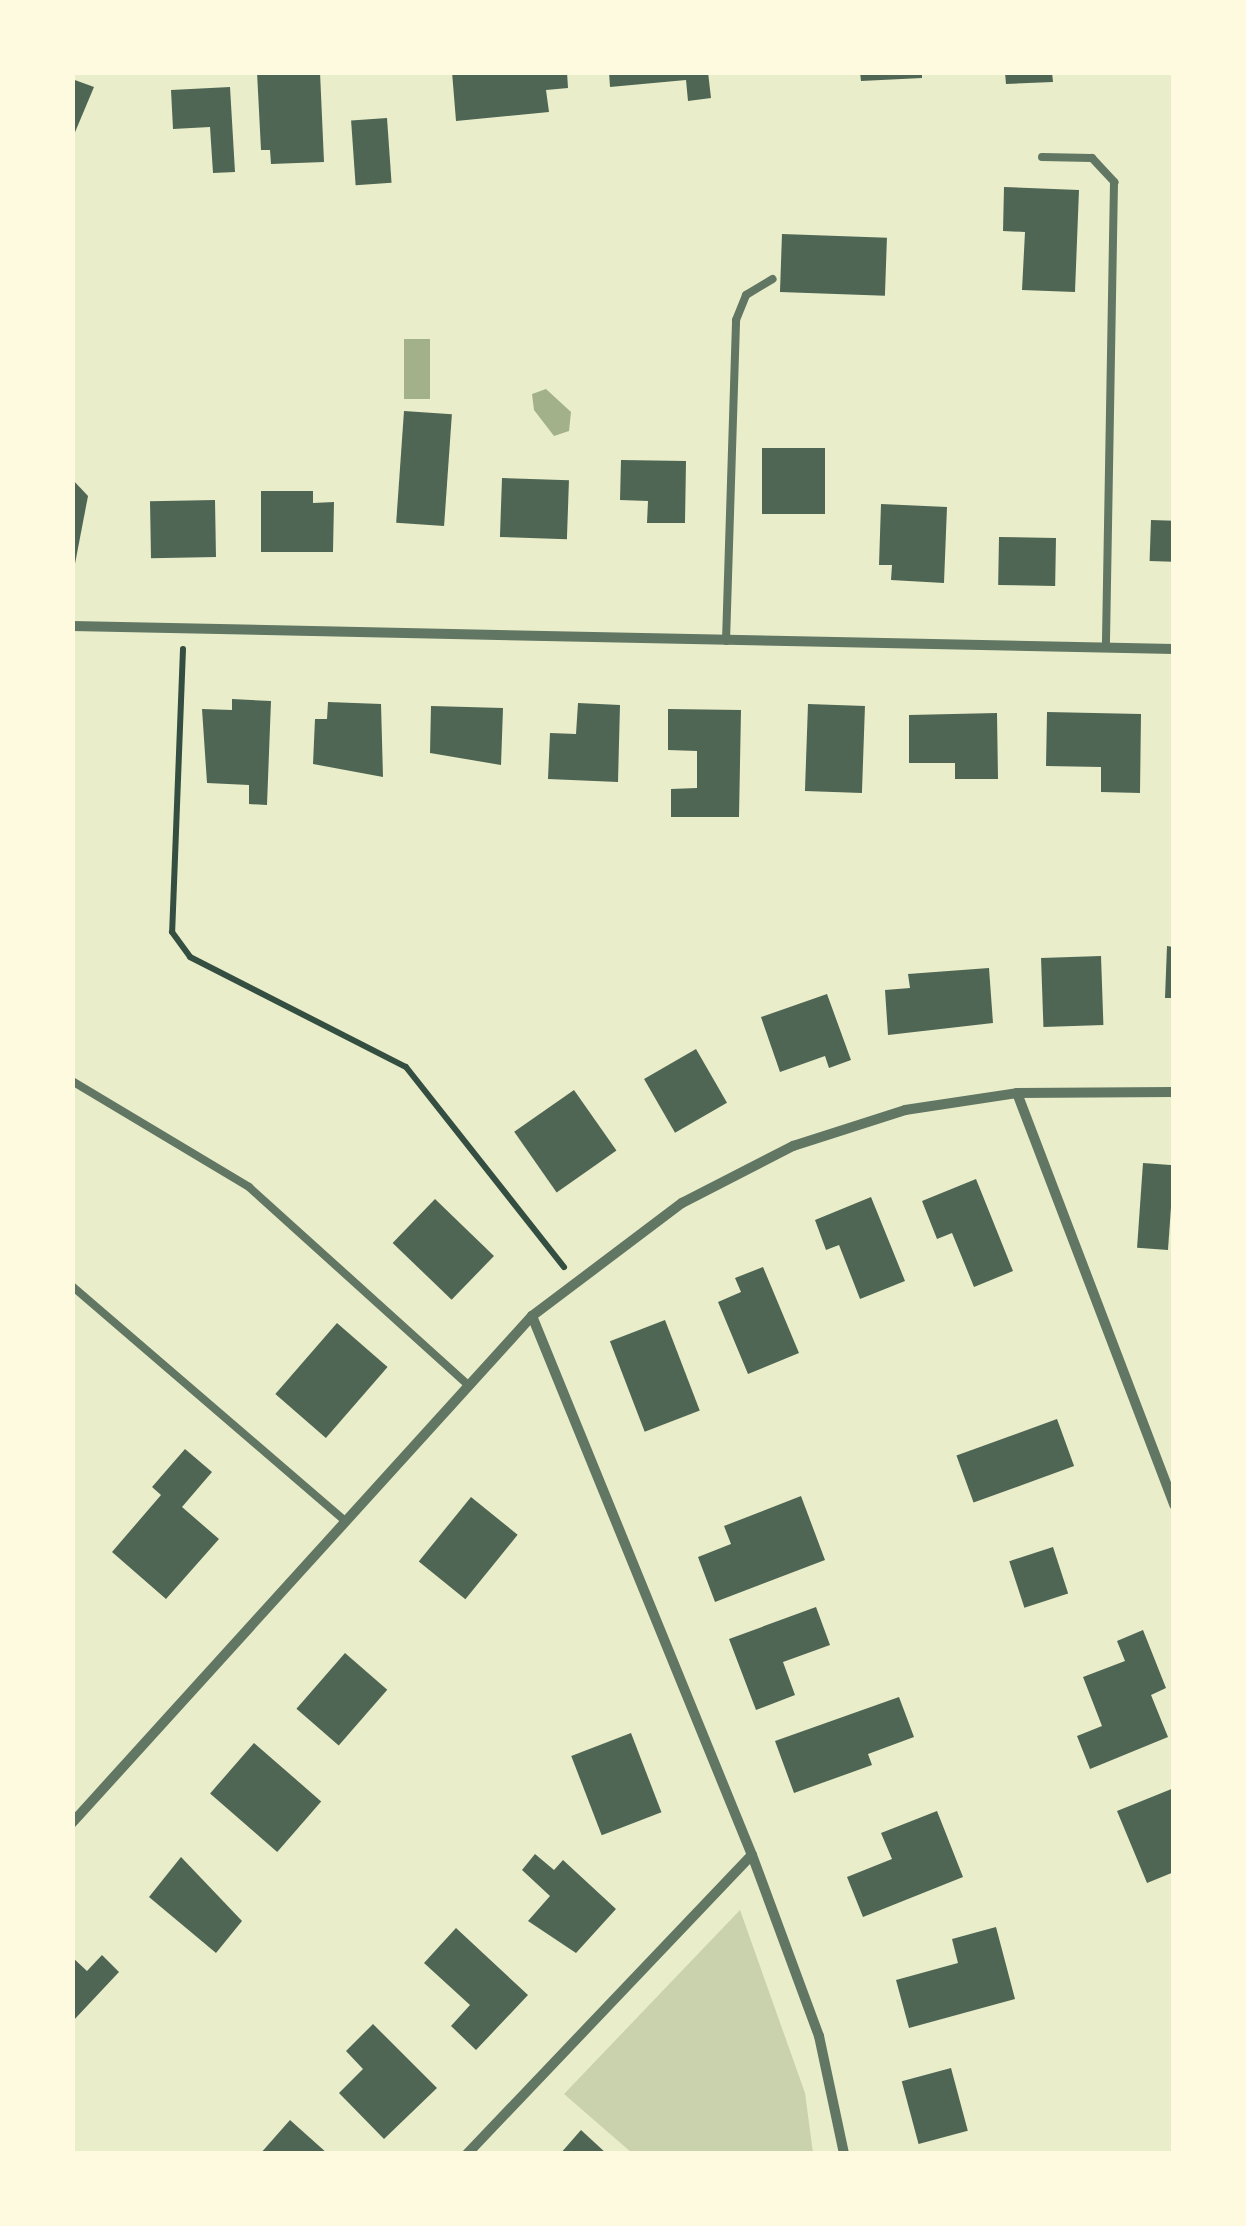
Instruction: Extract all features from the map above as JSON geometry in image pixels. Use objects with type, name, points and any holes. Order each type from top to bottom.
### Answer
[{"type":"street","points":[[72,626],[183,632],[1174,649]]},
{"type":"street","points":[[1016,1092],[1174,1505]]},
{"type":"street","points":[[72,1823],[532,1316],[573,1278],[682,1203],[794,1146],[905,1110],[1016,1092],[1174,1092]]},
{"type":"street","points":[[532,1316],[752,1855],[819,2036],[844,2154]]},
{"type":"street","points":[[467,2154],[752,1855]]},
{"type":"lane","points":[[1042,156],[1092,158],[1114,182],[1106,648]]},
{"type":"lane","points":[[726,641],[736,320],[746,295],[773,278]]},
{"type":"lane","points":[[72,1080],[249,1187],[468,1384]]},
{"type":"lane","points":[[72,1286],[345,1521]]},
{"type":"path","points":[[183,632],[172,932],[190,957],[406,1067],[573,1278]]},
{"type":"shaded area","points":[[404,339],[430,339],[430,399],[404,399]]},
{"type":"shaded area","points":[[546,389],[571,412],[569,431],[554,436],[534,410],[532,394]]},
{"type":"shaded area","points":[[740,1910],[805,2093],[813,2153],[632,2153],[564,2094]]},
{"type":"building","points":[[257,72],[320,72],[324,162],[271,164],[270,150],[261,150]]},
{"type":"building","points":[[452,72],[567,72],[568,88],[546,90],[549,112],[456,121]]},
{"type":"building","points":[[609,72],[708,72],[711,98],[688,101],[686,80],[610,87]]},
{"type":"building","points":[[860,72],[922,72],[922,78],[861,81]]},
{"type":"building","points":[[1005,72],[1052,72],[1053,82],[1006,84]]},
{"type":"building","points":[[72,79],[94,87],[73,137],[72,137]]},
{"type":"building","points":[[230,87],[235,172],[213,173],[210,127],[173,129],[171,90]]},
{"type":"building","points":[[387,118],[392,183],[356,185],[351,121]]},
{"type":"building","points":[[1004,187],[1079,190],[1075,292],[1022,290],[1025,232],[1003,231]]},
{"type":"building","points":[[782,234],[887,238],[885,296],[780,292]]},
{"type":"building","points":[[404,411],[452,414],[444,526],[396,523]]},
{"type":"building","points":[[762,448],[825,448],[825,514],[762,514]]},
{"type":"building","points":[[621,460],[686,461],[685,523],[647,523],[648,501],[620,500]]},
{"type":"building","points":[[502,478],[569,480],[567,539],[500,537]]},
{"type":"building","points":[[72,479],[88,496],[74,569],[72,569]]},
{"type":"building","points":[[261,491],[313,491],[313,503],[334,502],[333,552],[261,552]]},
{"type":"building","points":[[215,500],[216,557],[151,558],[150,501]]},
{"type":"building","points":[[881,504],[947,507],[944,583],[891,580],[892,565],[879,565]]},
{"type":"building","points":[[1151,520],[1174,521],[1173,562],[1150,561]]},
{"type":"building","points":[[999,537],[1056,538],[1055,586],[998,585]]},
{"type":"building","points":[[232,699],[271,701],[267,805],[249,804],[249,785],[207,783],[202,709],[232,710]]},
{"type":"building","points":[[328,702],[381,704],[383,777],[313,764],[315,719],[327,719]]},
{"type":"building","points":[[578,703],[620,705],[618,782],[548,779],[550,733],[576,734]]},
{"type":"building","points":[[808,704],[865,706],[862,793],[805,791]]},
{"type":"building","points":[[431,706],[503,708],[501,765],[430,753]]},
{"type":"building","points":[[668,709],[741,710],[739,817],[671,817],[671,789],[697,788],[697,751],[668,750]]},
{"type":"building","points":[[1047,712],[1141,714],[1140,793],[1101,792],[1101,767],[1046,766]]},
{"type":"building","points":[[997,713],[998,779],[955,779],[955,763],[909,763],[909,715]]},
{"type":"building","points":[[1167,946],[1174,947],[1174,998],[1165,998]]},
{"type":"building","points":[[1101,956],[1103,1025],[1043,1027],[1041,958]]},
{"type":"building","points":[[989,968],[993,1023],[888,1035],[885,990],[910,988],[908,974]]},
{"type":"building","points":[[827,994],[851,1060],[829,1068],[825,1056],[780,1072],[761,1017]]},
{"type":"building","points":[[696,1049],[727,1103],[675,1133],[644,1079]]},
{"type":"building","points":[[574,1090],[616,1151],[557,1192],[514,1132]]},
{"type":"building","points":[[1143,1163],[1174,1165],[1168,1250],[1137,1248]]},
{"type":"building","points":[[976,1179],[1013,1271],[974,1287],[952,1233],[937,1239],[922,1201]]},
{"type":"building","points":[[871,1197],[905,1281],[860,1299],[839,1245],[826,1250],[815,1220]]},
{"type":"building","points":[[435,1199],[494,1256],[452,1300],[393,1243]]},
{"type":"building","points":[[763,1267],[799,1353],[748,1374],[718,1302],[741,1292],[735,1278]]},
{"type":"building","points":[[665,1320],[700,1411],[645,1432],[610,1341]]},
{"type":"building","points":[[337,1323],[388,1367],[326,1438],[275,1394]]},
{"type":"building","points":[[1057,1419],[1074,1466],[974,1503],[956,1456]]},
{"type":"building","points":[[185,1449],[212,1472],[182,1507],[219,1539],[166,1599],[112,1552],[161,1495],[152,1487]]},
{"type":"building","points":[[801,1496],[825,1560],[715,1602],[698,1557],[731,1544],[724,1526]]},
{"type":"building","points":[[471,1497],[518,1535],[465,1599],[419,1562]]},
{"type":"building","points":[[1053,1547],[1068,1594],[1024,1608],[1009,1561]]},
{"type":"building","points":[[816,1607],[830,1645],[783,1662],[795,1695],[756,1710],[729,1639]]},
{"type":"building","points":[[1143,1630],[1166,1688],[1151,1695],[1168,1737],[1090,1769],[1077,1736],[1102,1726],[1083,1677],[1125,1661],[1117,1641]]},
{"type":"building","points":[[345,1653],[387,1690],[339,1746],[296,1709]]},
{"type":"building","points":[[899,1697],[914,1737],[868,1754],[872,1765],[794,1793],[775,1741]]},
{"type":"building","points":[[631,1733],[661,1812],[602,1835],[571,1756]]},
{"type":"building","points":[[254,1743],[321,1801],[277,1852],[210,1794]]},
{"type":"building","points":[[1174,1788],[1174,1872],[1147,1883],[1117,1811]]},
{"type":"building","points":[[937,1811],[963,1877],[863,1917],[847,1877],[892,1859],[881,1833]]},
{"type":"building","points":[[535,1854],[554,1870],[563,1860],[616,1909],[576,1953],[528,1921],[550,1896],[522,1870]]},
{"type":"building","points":[[181,1857],[242,1921],[216,1953],[149,1897]]},
{"type":"building","points":[[996,1927],[1015,1999],[909,2028],[896,1980],[958,1963],[952,1939]]},
{"type":"building","points":[[456,1928],[528,1995],[476,2050],[451,2026],[470,2005],[424,1963]]},
{"type":"building","points":[[102,1955],[119,1972],[72,2022],[72,1957],[87,1971]]},
{"type":"building","points":[[373,2024],[437,2088],[384,2139],[339,2093],[363,2069],[346,2051]]},
{"type":"building","points":[[951,2068],[968,2131],[919,2144],[902,2081]]},
{"type":"building","points":[[290,2120],[328,2154],[260,2154]]},
{"type":"building","points":[[581,2130],[607,2154],[560,2154]]}]
